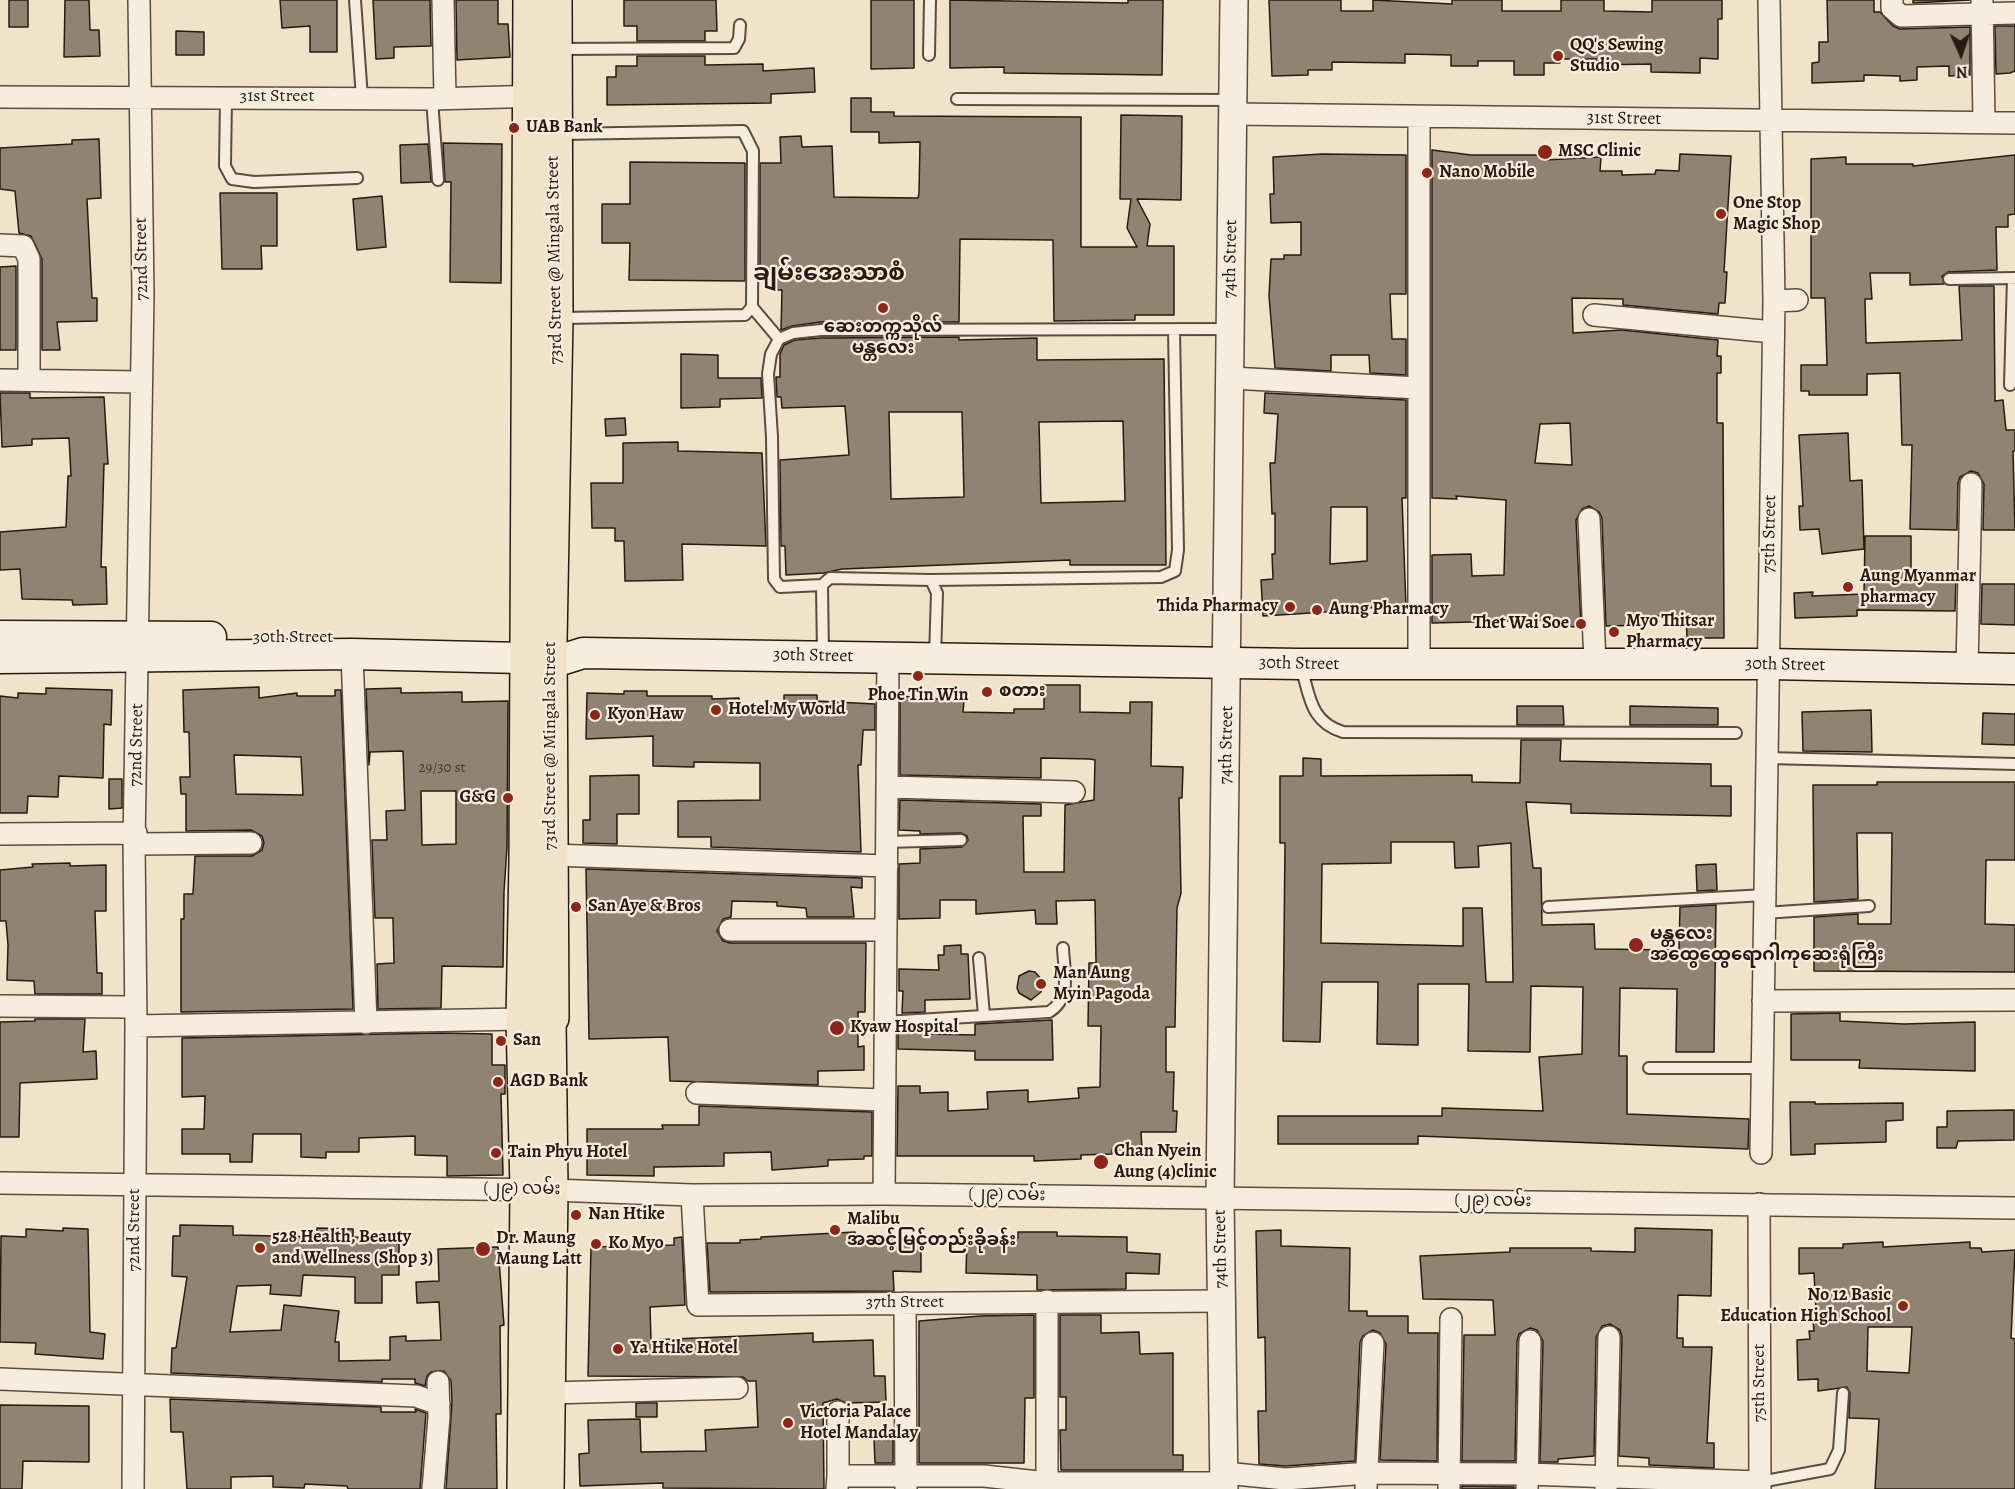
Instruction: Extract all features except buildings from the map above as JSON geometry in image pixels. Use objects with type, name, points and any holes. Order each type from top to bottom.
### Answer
[{"type":"main road","name":"73rd Street @ Mingala Street","points":[[524,1489],[549,1019],[552,1018],[551,855],[538,650],[542,96],[530,0]]},
{"type":"main road","name":"73rd Street @ Mingala Street","points":[[547,1489],[549,1393],[539,1189],[523,1019],[538,650],[556,318],[553,135],[542,96],[554,50],[555,0]]},
{"type":"main road","name":"30th Street","points":[[0,636],[138,647],[352,654],[538,650]]},
{"type":"main road","name":"30th Street","points":[[0,658],[138,647],[538,650],[564,659],[583,653],[1300,664],[1768,664],[2015,669]]},
{"type":"street","name":"72nd Street","points":[[133,1489],[135,839],[143,294],[140,0]]},
{"type":"street","points":[[439,98],[443,0]]},
{"type":"street","name":"74th Street","points":[[1224,1482],[1220,1198],[1234,0]]},
{"type":"street","name":"75th Street","points":[[1761,1153],[1774,301],[1769,0]]},
{"type":"street","points":[[1892,0],[1892,8],[1901,16],[1981,7],[2015,13]]},
{"type":"street","points":[[1981,7],[1984,122]]},
{"type":"street","name":"31st Street","points":[[0,97],[439,98],[542,96]]},
{"type":"street","name":"31st Street","points":[[1233,107],[1419,117],[2015,123]]},
{"type":"street","points":[[1419,117],[1419,665]]},
{"type":"street","points":[[0,245],[23,246],[29,259],[29,380]]},
{"type":"street","points":[[1774,301],[1797,300]]},
{"type":"street","points":[[1594,315],[1773,332]]},
{"type":"street","points":[[1231,378],[1418,388]]},
{"type":"street","points":[[0,380],[141,382]]},
{"type":"street","points":[[1967,668],[1971,484]]},
{"type":"street","points":[[1589,519],[1595,663]]},
{"type":"street","points":[[352,654],[366,1023]]},
{"type":"street","points":[[884,1194],[888,656]]},
{"type":"street","points":[[888,787],[1074,792]]},
{"type":"street","points":[[0,834],[250,843]]},
{"type":"street","points":[[551,855],[887,866]]},
{"type":"street","points":[[730,930],[885,930]]},
{"type":"street","points":[[1763,1001],[2015,1000]]},
{"type":"street","points":[[0,1006],[135,1017],[366,1023],[523,1019]]},
{"type":"street","points":[[697,1093],[883,1100]]},
{"type":"street","name":"(၂၉) လမ်း","points":[[0,1183],[539,1189],[692,1195],[884,1194],[2015,1208]]},
{"type":"street","name":"37th Street","points":[[692,1195],[698,1305],[1222,1301]]},
{"type":"street","name":"75th Street","points":[[1759,1204],[1760,1486]]},
{"type":"street","points":[[1047,1301],[1047,1486]]},
{"type":"street","points":[[905,1303],[906,1482]]},
{"type":"street","points":[[1449,1482],[1451,1319]]},
{"type":"street","points":[[1606,1484],[1609,1337]]},
{"type":"street","points":[[1527,1481],[1530,1341]]},
{"type":"street","points":[[1367,1481],[1373,1343]]},
{"type":"street","points":[[0,1379],[416,1396],[439,1404]]},
{"type":"street","points":[[434,1489],[439,1404],[438,1382]]},
{"type":"street","points":[[549,1393],[737,1388]]},
{"type":"street","points":[[838,1412],[837,1482],[1047,1486],[1285,1479],[1760,1486]]},
{"type":"lane","points":[[355,0],[362,98]]},
{"type":"lane","points":[[929,55],[930,0]]},
{"type":"lane","points":[[554,50],[734,48],[739,39],[740,25]]},
{"type":"lane","points":[[226,97],[225,165],[232,178],[254,182],[357,178]]},
{"type":"lane","points":[[438,180],[439,98]]},
{"type":"lane","points":[[957,99],[1233,107]]},
{"type":"lane","points":[[553,135],[743,131],[753,151],[752,307],[778,339]]},
{"type":"lane","points":[[1949,279],[2014,278],[2010,385]]},
{"type":"lane","points":[[556,318],[745,315],[752,307]]},
{"type":"lane","points":[[1174,330],[1178,550],[1175,571],[1161,576],[931,580],[830,578],[822,585],[780,586],[774,579],[772,437],[768,374],[771,354],[778,339],[793,333],[821,330],[1231,329]]},
{"type":"lane","points":[[931,580],[937,593],[935,657]]},
{"type":"lane","points":[[822,585],[823,656]]},
{"type":"lane","points":[[1300,664],[1315,714],[1327,727],[1343,732],[1736,733]]},
{"type":"lane","points":[[1767,758],[2015,764]]},
{"type":"lane","points":[[886,842],[961,840]]},
{"type":"lane","points":[[1548,906],[1764,904],[1869,906]]},
{"type":"lane","points":[[884,1022],[1049,1012],[1060,1005],[1065,996],[1064,948]]},
{"type":"lane","points":[[980,958],[984,1015]]},
{"type":"lane","points":[[1649,1068],[1762,1068]]},
{"type":"lane","points":[[1760,1486],[1830,1469],[1839,1450],[1843,1393]]},
{"type":"place","name":"QQ's Sewing Studio","points":[[1558,56]]},
{"type":"place","name":"UAB Bank","points":[[514,128]]},
{"type":"place","name":"MSC Clinic","points":[[1545,152]]},
{"type":"place","name":"Nano Mobile","points":[[1427,173]]},
{"type":"place","name":"One Stop Magic Shop","points":[[1721,214]]},
{"type":"place","name":"ဆေးတက္ကသိုလ် မန္တလေး","points":[[883,308]]},
{"type":"place","name":"Aung Myanmar pharmacy","points":[[1848,587]]},
{"type":"place","name":"Thida Pharmacy","points":[[1290,607]]},
{"type":"place","name":"Aung Pharmacy","points":[[1317,610]]},
{"type":"place","name":"Thet Wai Soe","points":[[1581,624]]},
{"type":"place","name":"Myo Thitsar Pharmacy","points":[[1614,632]]},
{"type":"place","name":"Phoe Tin Win","points":[[918,676]]},
{"type":"place","name":"စတား","points":[[987,692]]},
{"type":"place","name":"Hotel My World","points":[[716,710]]},
{"type":"place","name":"Kyon Haw","points":[[595,715]]},
{"type":"place","name":"G&G","points":[[508,798]]},
{"type":"place","name":"San Aye & Bros","points":[[576,907]]},
{"type":"place","name":"မန္တလေး အထွေထွေရောဂါကုဆေးရုံကြီး","points":[[1636,945]]},
{"type":"place","name":"Man Aung Myin Pagoda","points":[[1041,984]]},
{"type":"place","name":"Kyaw Hospital","points":[[837,1028]]},
{"type":"place","name":"San","points":[[501,1041]]},
{"type":"place","name":"AGD Bank","points":[[498,1082]]},
{"type":"place","name":"Tain Phyu Hotel","points":[[496,1153]]},
{"type":"place","name":"Chan Nyein Aung (4)clinic","points":[[1101,1162]]},
{"type":"place","name":"Nan Htike","points":[[576,1215]]},
{"type":"place","name":"Malibu အဆင့်မြင့်တည်းခိုခန်း","points":[[835,1230]]},
{"type":"place","name":"Ko Myo","points":[[596,1244]]},
{"type":"place","name":"528 Health, Beauty and Wellness (Shop 3)","points":[[260,1248]]},
{"type":"place","name":"Dr. Maung Maung Latt","points":[[483,1249]]},
{"type":"place","name":"No 12 Basic Education High School","points":[[1903,1306]]},
{"type":"place","name":"Ya Htike Hotel","points":[[618,1349]]},
{"type":"place","name":"Victoria Palace Hotel Mandalay","points":[[788,1423]]},
{"type":"district","name":"ချမ်းအေးသာစံ","points":[[829,274]]}]
